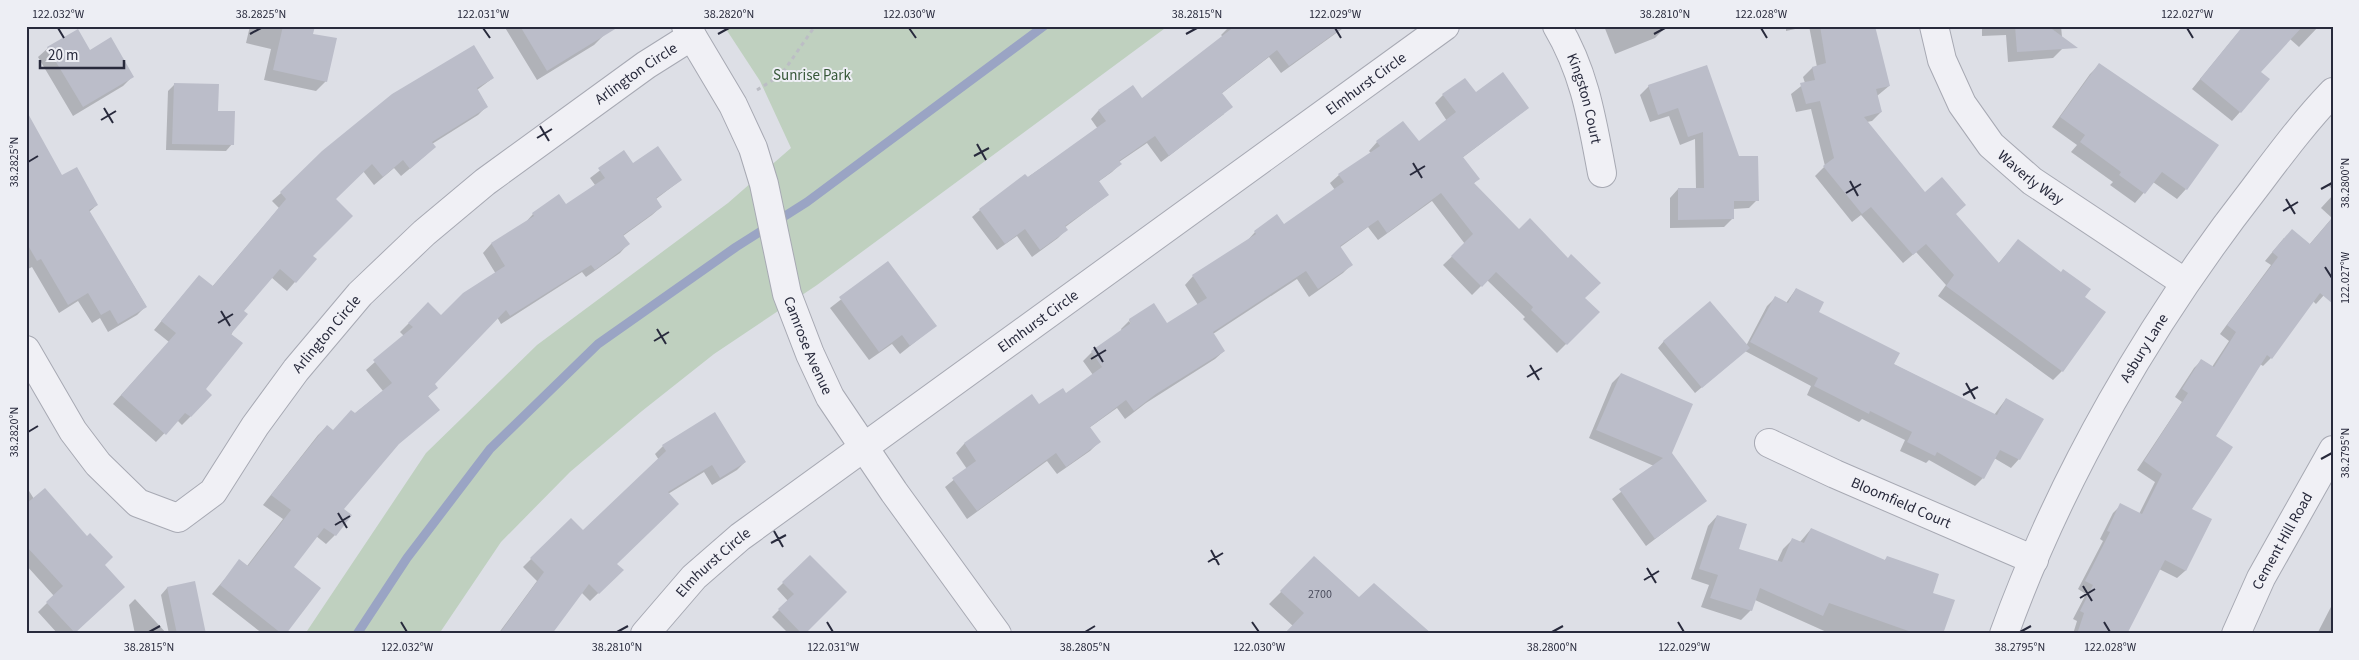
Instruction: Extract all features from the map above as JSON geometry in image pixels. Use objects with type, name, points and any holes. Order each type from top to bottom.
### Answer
[{"type":"street","name":"Elmhurst Circle","points":[[645,634],[694,577],[740,537],[1445,26]]},
{"type":"street","name":"Kingston Court","points":[[1557,26],[1570,47],[1586,91],[1602,173]]},
{"type":"street","name":"Waverly Way","points":[[1934,26],[1942,60],[1962,104],[1991,145],[2032,181],[2184,282]]},
{"type":"street","name":"Camrose Avenue","points":[[689,31],[733,105],[753,148],[764,184],[787,294],[810,354],[830,397],[997,634]]},
{"type":"street","name":"Arlington Circle","points":[[26,350],[73,431],[98,464],[138,503],[178,518],[213,492],[255,426],[296,370],[360,294],[424,233],[485,182],[646,65],[689,31]]},
{"type":"street","name":"Asbury Lane","points":[[2004,634],[2056,512],[2111,403],[2184,282],[2282,153],[2333,92]]},
{"type":"street","name":"Bloomfield Court","points":[[1769,443],[1844,478],[2034,560]]},
{"type":"street","name":"Cement Hill Road","points":[[2236,634],[2261,578],[2325,480],[2333,450]]},
{"type":"path","points":[[733,105],[781,75],[815,26]]},
{"type":"green space","name":"Sunrise Park","points":[[724,26],[1168,26],[817,285],[714,354],[642,411],[570,472],[501,542],[439,634],[305,634],[426,453],[537,345],[728,203],[791,148],[760,81]]},
{"type":"building","points":[[283,26],[315,26],[313,34],[337,38],[327,82],[273,70]]},
{"type":"building","points":[[520,26],[620,26],[547,71]]},
{"type":"building","points":[[1235,26],[1345,26],[1289,66],[1277,50],[1222,93],[1233,107],[1169,156],[1155,136],[1119,161],[1122,164],[1099,181],[1109,195],[1065,226],[1068,230],[1040,250],[1025,229],[1005,244],[979,209],[1025,174],[1028,177],[1106,121],[1098,110],[1133,85],[1142,98]]},
{"type":"building","points":[[1820,26],[1875,26],[1890,86],[1876,89],[1882,112],[1864,117],[1925,192],[1942,177],[1966,205],[1956,214],[1999,263],[2018,239],[2061,272],[2063,269],[2091,289],[2085,297],[2106,312],[2063,372],[1946,286],[1954,275],[1926,244],[1913,255],[1871,207],[1862,214],[1823,166],[1834,158],[1820,101],[1806,104],[1800,83],[1815,80],[1812,67],[1826,63]]},
{"type":"building","points":[[2015,26],[2048,26],[2078,48],[2017,52]]},
{"type":"building","points":[[2243,26],[2303,26],[2261,72],[2270,79],[2241,113],[2200,79]]},
{"type":"building","points":[[78,29],[90,50],[111,37],[134,77],[83,107],[47,47]]},
{"type":"building","points":[[474,45],[494,78],[477,88],[488,107],[432,142],[436,147],[410,169],[403,160],[383,177],[372,164],[336,199],[353,216],[313,256],[317,259],[296,283],[280,269],[244,311],[248,314],[231,334],[243,343],[206,389],[212,395],[191,417],[185,413],[166,435],[121,395],[176,333],[161,321],[199,275],[213,286],[286,199],[280,192],[322,151],[392,94]]},
{"type":"building","points":[[2099,63],[2219,145],[2187,190],[2162,172],[2145,194],[2119,175],[2121,172],[2080,142],[2085,135],[2060,117]]},
{"type":"building","points":[[1707,65],[1739,156],[1758,156],[1759,201],[1734,201],[1734,219],[1678,220],[1678,188],[1704,188],[1703,132],[1688,137],[1678,108],[1658,115],[1648,85]]},
{"type":"building","points":[[1503,72],[1529,108],[1463,157],[1480,179],[1474,183],[1519,229],[1530,218],[1568,258],[1571,254],[1601,283],[1585,298],[1600,312],[1567,345],[1531,310],[1533,307],[1496,272],[1482,287],[1451,256],[1473,234],[1441,193],[1387,233],[1378,220],[1340,246],[1353,265],[1318,289],[1306,271],[1213,332],[1225,351],[1156,394],[1134,411],[1126,400],[1090,427],[1101,442],[1066,467],[1056,453],[977,511],[952,478],[976,461],[964,443],[1032,394],[1039,404],[1063,388],[1066,393],[1102,367],[1091,351],[1131,323],[1129,319],[1154,303],[1167,323],[1207,298],[1192,275],[1256,234],[1254,231],[1277,214],[1284,224],[1344,182],[1338,174],[1380,146],[1376,141],[1403,121],[1419,141],[1456,112],[1442,94],[1465,78],[1476,92]]},
{"type":"building","points":[[174,83],[219,84],[218,111],[235,111],[234,145],[172,144]]},
{"type":"building","points":[[26,110],[62,175],[77,167],[98,205],[89,210],[147,307],[118,324],[110,310],[101,315],[88,293],[68,305],[41,259],[37,261],[26,242]]},
{"type":"building","points":[[658,146],[682,180],[656,198],[662,207],[623,235],[630,244],[595,270],[591,265],[510,316],[506,310],[435,384],[438,388],[428,396],[440,410],[399,444],[344,509],[352,515],[336,536],[324,528],[294,567],[321,588],[286,634],[282,634],[220,585],[239,559],[248,566],[291,510],[271,495],[327,425],[333,430],[351,410],[355,413],[392,383],[373,360],[413,327],[408,323],[428,302],[441,315],[463,293],[505,266],[491,243],[534,216],[532,213],[559,194],[566,204],[605,178],[598,168],[624,150],[633,163]]},
{"type":"building","points":[[2333,217],[2333,304],[2320,293],[2272,359],[2267,355],[2216,436],[2233,447],[2192,509],[2212,519],[2186,571],[2165,560],[2127,634],[2077,634],[2084,613],[2080,611],[2093,585],[2085,581],[2110,532],[2107,531],[2120,503],[2142,514],[2162,474],[2144,461],[2188,393],[2182,389],[2201,359],[2214,367],[2236,332],[2227,325],[2278,257],[2272,252],[2292,229],[2310,244]]},
{"type":"building","points":[[888,261],[937,326],[910,346],[902,335],[879,352],[839,297]]},
{"type":"building","points":[[1796,288],[1824,302],[1819,312],[1900,353],[1894,364],[1997,415],[2006,398],[2044,419],[2020,460],[2000,450],[1984,479],[1937,452],[1935,456],[1907,442],[1912,432],[1870,411],[1869,414],[1814,386],[1818,378],[1750,342],[1775,296],[1788,303]]},
{"type":"building","points":[[1710,301],[1750,348],[1702,388],[1663,341]]},
{"type":"building","points":[[1621,373],[1693,404],[1672,453],[1707,501],[1655,539],[1619,489],[1663,458],[1596,430]]},
{"type":"building","points":[[715,412],[746,462],[720,478],[712,465],[668,492],[679,504],[617,564],[624,570],[599,594],[589,584],[552,634],[499,634],[544,572],[530,558],[571,518],[583,530],[666,451],[662,445]]},
{"type":"building","points":[[45,488],[87,536],[90,533],[113,557],[105,565],[125,587],[75,633],[46,602],[63,586],[26,546],[26,504]]},
{"type":"building","points":[[1717,515],[1747,524],[1739,549],[1782,562],[1792,538],[1804,543],[1811,528],[1885,560],[1887,556],[1939,574],[1933,593],[1955,600],[1943,634],[1917,634],[1829,603],[1823,616],[1760,588],[1752,611],[1710,598],[1718,575],[1699,569]]},
{"type":"building","points":[[810,555],[847,592],[805,634],[802,634],[778,609],[794,594],[782,582]]},
{"type":"building","points":[[1314,556],[1359,597],[1374,583],[1432,634],[1284,634],[1304,613],[1280,591]]},
{"type":"building","points":[[195,581],[206,634],[177,634],[167,587]]},
{"type":"waterway","points":[[357,634],[407,558],[490,449],[598,344],[736,247],[807,202],[1044,26]]}]
